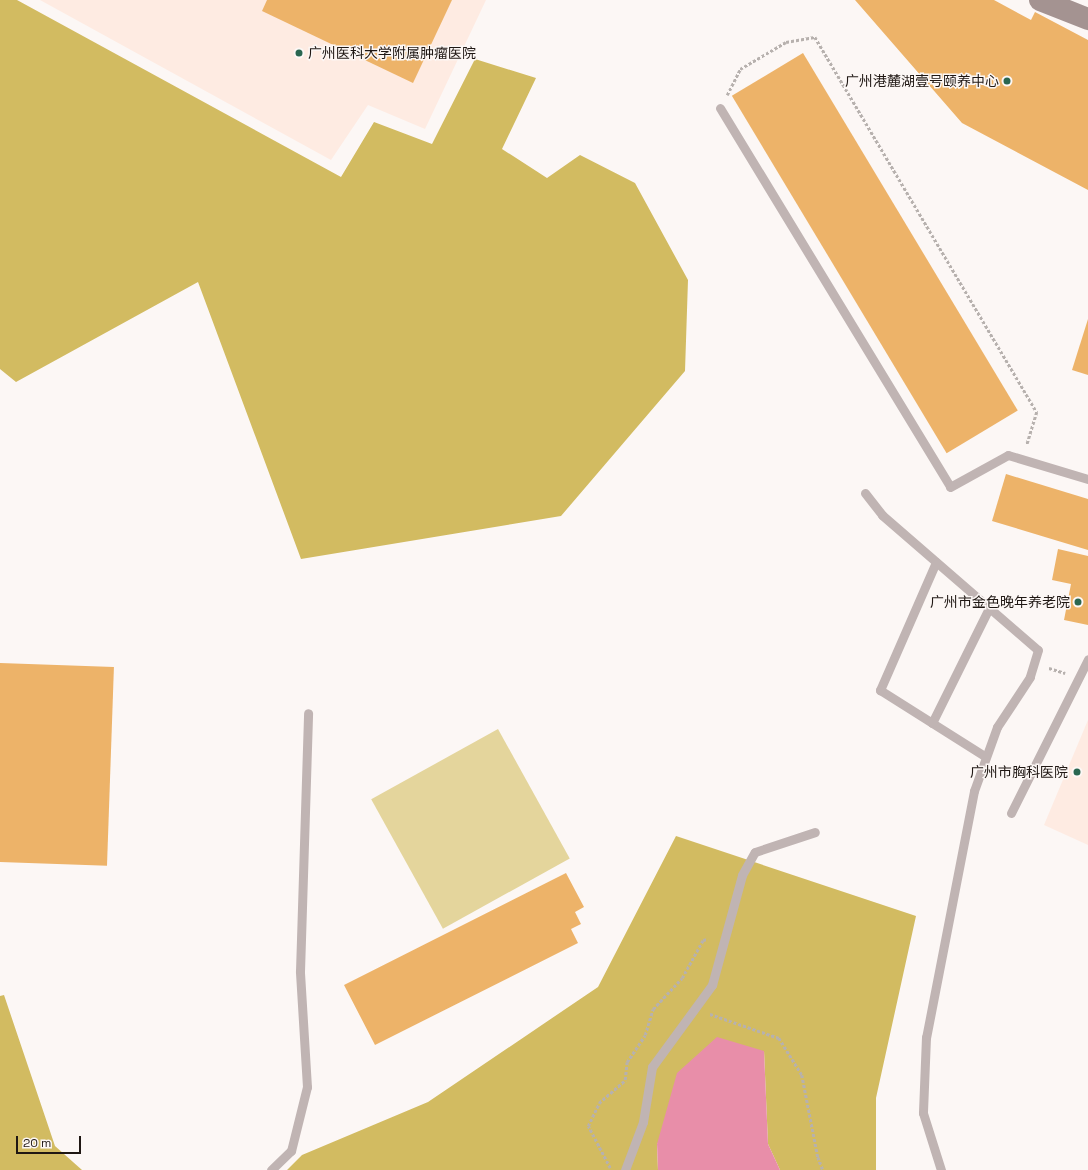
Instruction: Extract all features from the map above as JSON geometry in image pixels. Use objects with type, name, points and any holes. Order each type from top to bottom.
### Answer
[{"type":"street","points":[[1040,0],[1088,19]]},
{"type":"lane","points":[[720,108],[950,487],[1008,455],[1088,479]]},
{"type":"lane","points":[[865,493],[882,515],[1038,650],[1030,677],[997,727],[974,791],[926,1037],[923,1113],[941,1170]]},
{"type":"lane","points":[[936,562],[880,690],[986,757]]},
{"type":"lane","points":[[932,723],[989,608]]},
{"type":"lane","points":[[1011,813],[1088,659]]},
{"type":"lane","points":[[271,1170],[291,1151],[307,1087],[300,971],[308,713]]},
{"type":"lane","points":[[625,1170],[643,1122],[652,1067],[696,1009],[712,985],[742,875],[755,852],[815,832]]},
{"type":"path","points":[[720,108],[740,69],[786,42],[815,37],[1037,412],[1023,459]]},
{"type":"path","points":[[1034,663],[1079,678]]},
{"type":"path","points":[[613,1170],[607,1166],[588,1126],[599,1103],[625,1080],[627,1062],[645,1035],[653,1009],[682,978],[703,940],[725,938]]},
{"type":"path","points":[[696,1009],[778,1038],[802,1075],[818,1157],[823,1170]]},
{"type":"shaded area","points":[[0,0],[17,0],[341,177],[374,122],[432,144],[475,59],[536,78],[502,149],[547,178],[580,155],[635,183],[688,280],[685,371],[561,516],[301,559],[198,282],[16,382],[0,369]]},
{"type":"shaded area","name":"广州医科大学附属肿瘤医院","points":[[40,0],[486,0],[425,129],[368,105],[331,160]]},
{"type":"shaded area","name":"广州市胸科医院","points":[[1088,720],[1088,845],[1044,825]]},
{"type":"shaded area","points":[[498,729],[570,858],[443,929],[371,799]]},
{"type":"shaded area","points":[[676,836],[916,916],[876,1098],[876,1170],[780,1170],[768,1144],[764,1051],[657,1144],[658,1170],[287,1170],[302,1155],[428,1102],[598,987]]},
{"type":"shaded area","points":[[4,995],[55,1146],[82,1170],[0,1170],[0,996]]},
{"type":"shaded area","points":[[717,1037],[764,1051],[768,1144],[780,1170],[658,1170],[657,1144],[677,1073]]},
{"type":"building","points":[[267,0],[452,0],[413,83],[262,11]]},
{"type":"building","name":"广州港麓湖壹号颐养中心","points":[[855,0],[994,0],[1031,20],[1035,12],[1088,40],[1088,190],[962,123]]},
{"type":"building","points":[[803,53],[1018,410],[947,453],[732,96]]},
{"type":"building","points":[[1088,319],[1088,375],[1072,370]]},
{"type":"building","points":[[1006,474],[1088,499],[1088,550],[992,521]]},
{"type":"building","name":"广州市金色晚年养老院","points":[[1058,549],[1088,556],[1088,625],[1064,620],[1071,584],[1052,580]]},
{"type":"building","points":[[0,663],[114,667],[107,866],[0,862]]},
{"type":"building","points":[[566,873],[584,907],[575,912],[581,924],[571,929],[578,943],[375,1045],[344,985]]},
{"type":"place","name":"广州医科大学附属肿瘤医院","points":[[299,53]]},
{"type":"place","name":"广州港麓湖壹号颐养中心","points":[[1007,81]]},
{"type":"place","name":"广州市金色晚年养老院","points":[[1078,602]]},
{"type":"place","name":"广州市胸科医院","points":[[1077,772]]}]
